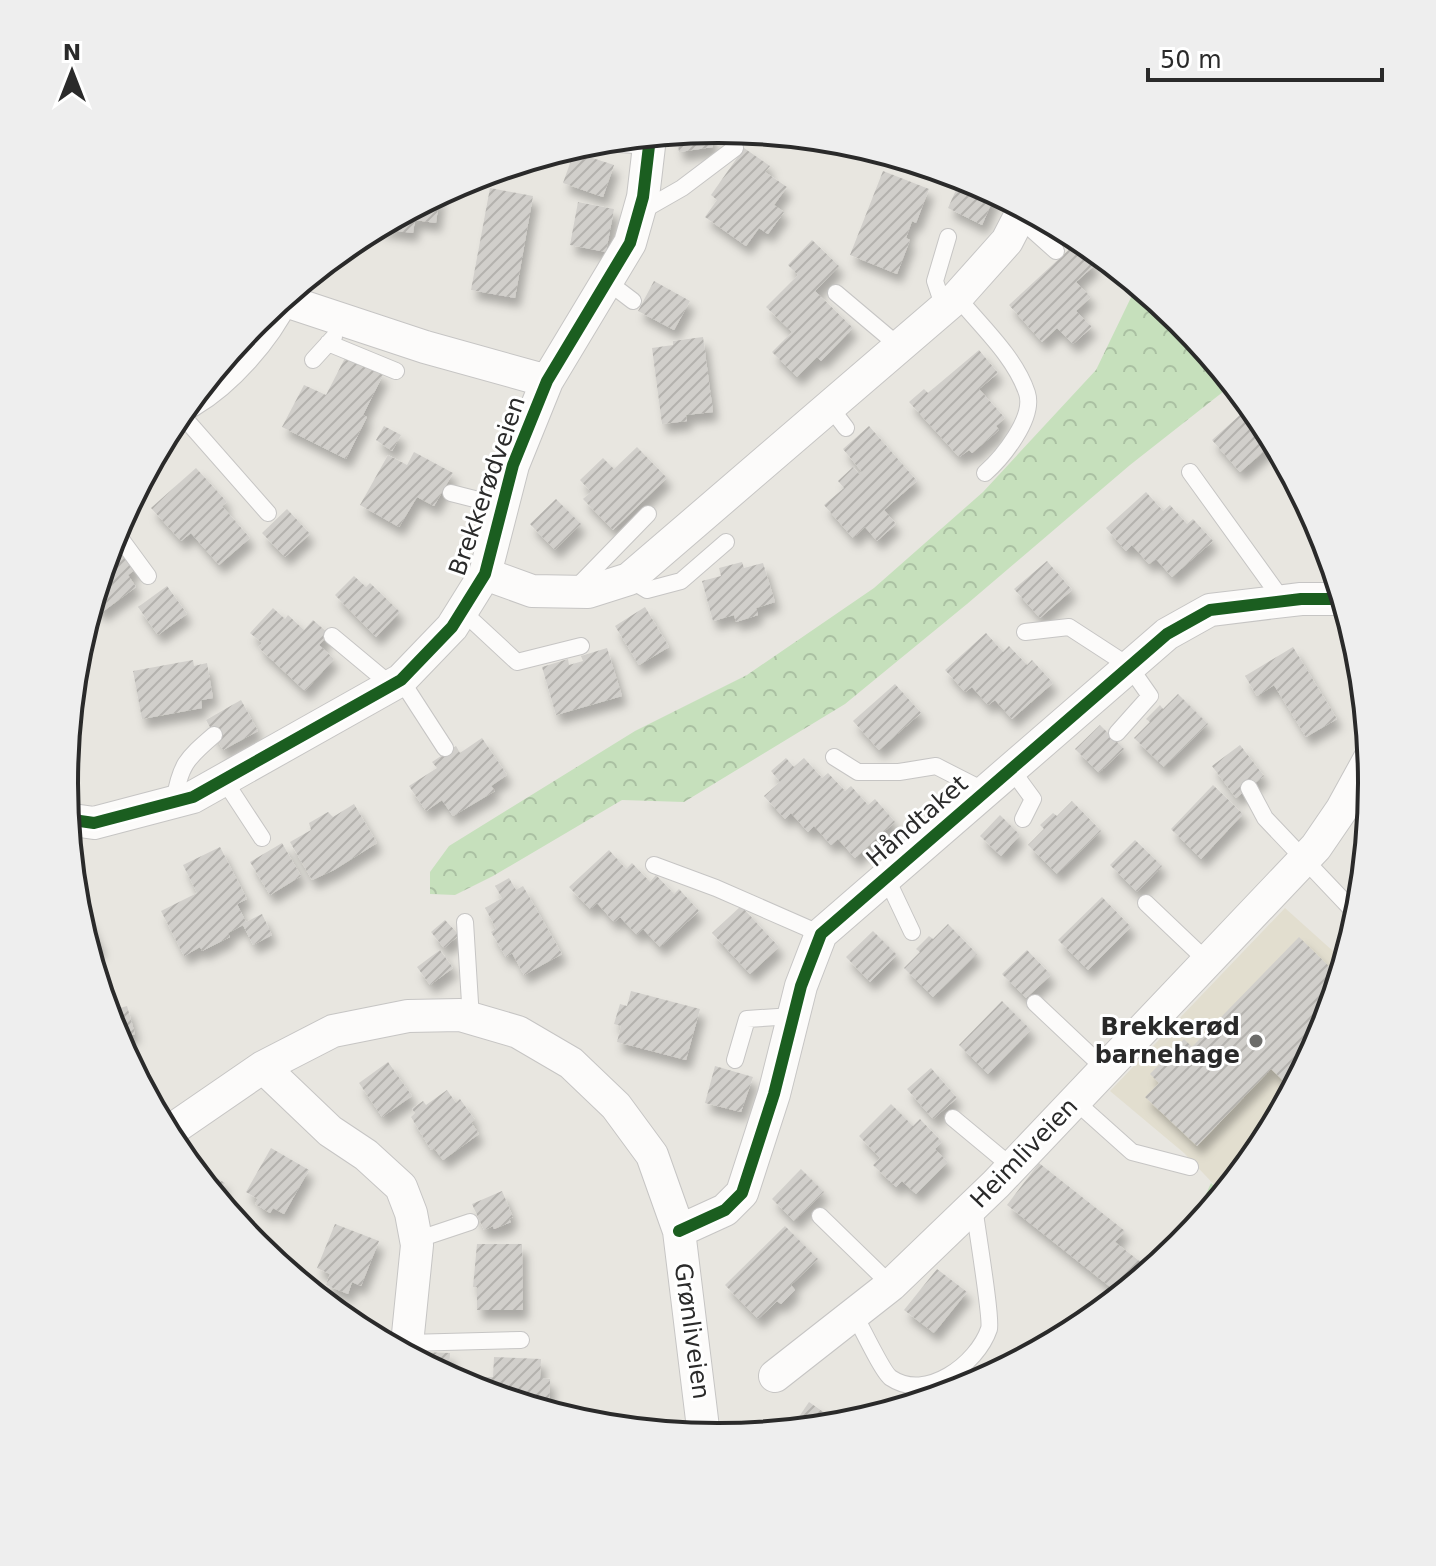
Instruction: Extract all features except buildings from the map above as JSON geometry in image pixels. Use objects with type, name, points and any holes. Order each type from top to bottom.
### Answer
[{"type":"street","name":"Brekkerødveien","points":[[79,820],[94,823],[193,797],[397,683],[452,627],[485,574],[513,465],[547,381],[620,292],[638,213],[647,147]]},
{"type":"street","name":"Brekkerødveien","points":[[485,574],[532,591],[588,592],[629,579],[838,418],[900,347],[951,303],[1007,241],[1018,218]]},
{"type":"street","name":"Brekkerødveien","points":[[293,305],[339,333],[425,347],[547,381]]},
{"type":"street","points":[[232,367],[256,340]]},
{"type":"street","name":"Håndtaket","points":[[679,1231],[725,1210],[742,1193],[753,1167],[801,986],[821,934],[1167,634],[1210,610],[1283,601],[1331,600]]},
{"type":"street","name":"Heimliveien","points":[[775,1376],[891,1285],[974,1206],[1304,859],[1342,809],[1358,780]]},
{"type":"street","name":"Grønliveien","points":[[178,1126],[263,1067],[333,1031],[408,1016],[460,1015],[518,1032],[571,1063],[616,1106],[652,1155],[679,1231],[704,1423]]},
{"type":"street","points":[[263,1067],[330,1131],[366,1155],[401,1187],[411,1213],[416,1240],[406,1341]]},
{"type":"lane","points":[[638,213],[682,188],[735,148]]},
{"type":"lane","points":[[1033,227],[1056,251]]},
{"type":"lane","points":[[948,237],[935,281],[951,303],[1009,361],[1028,395],[1025,417],[1005,455],[985,473]]},
{"type":"lane","points":[[836,293],[900,347]]},
{"type":"lane","points":[[313,360],[339,333],[396,371]]},
{"type":"lane","points":[[189,423],[268,513]]},
{"type":"lane","points":[[1190,472],[1283,601]]},
{"type":"lane","points":[[451,493],[502,506]]},
{"type":"lane","points":[[571,592],[648,514]]},
{"type":"lane","points":[[629,579],[647,590],[681,581],[726,542]]},
{"type":"lane","points":[[125,544],[148,576]]},
{"type":"lane","points":[[462,611],[517,662],[581,646]]},
{"type":"lane","points":[[1025,632],[1069,627],[1129,666],[1150,696],[1117,733]]},
{"type":"lane","points":[[332,636],[397,683],[445,748]]},
{"type":"lane","points":[[174,802],[179,776],[189,757],[214,735]]},
{"type":"lane","points":[[834,757],[858,772],[899,772],[936,766],[985,791]]},
{"type":"lane","points":[[1011,769],[1033,799],[1023,819]]},
{"type":"lane","points":[[224,780],[262,838]]},
{"type":"lane","points":[[1249,788],[1265,818],[1347,904]]},
{"type":"lane","points":[[654,865],[716,888],[821,934]]},
{"type":"lane","points":[[886,877],[912,932]]},
{"type":"lane","points":[[1146,903],[1207,961]]},
{"type":"lane","points":[[465,922],[471,1019]]},
{"type":"lane","points":[[1035,1003],[1105,1069]]},
{"type":"lane","points":[[735,1060],[747,1019],[793,1016]]},
{"type":"lane","points":[[1075,1101],[1132,1152],[1190,1167]]},
{"type":"lane","points":[[953,1118],[1012,1167]]},
{"type":"lane","points":[[946,1380],[969,1361],[990,1327],[974,1206]]},
{"type":"lane","points":[[820,1216],[891,1285]]},
{"type":"lane","points":[[416,1240],[470,1222]]},
{"type":"lane","points":[[854,1314],[887,1377],[907,1386],[925,1389]]},
{"type":"lane","points":[[421,1349],[521,1340]]},
{"type":"shaded area","points":[[1285,908],[1335,953],[1324,989],[1292,1066],[1250,1139],[1215,1186],[1184,1153],[1110,1091]]},
{"type":"green space","points":[[1132,295],[1171,330],[1224,391],[1130,465],[845,704],[684,802],[622,800],[455,895],[430,894],[430,872],[449,846],[635,731],[747,675],[874,588],[983,492],[1096,370]]},
{"type":"green space","points":[[1211,1183],[1215,1186],[1203,1200]]},
{"type":"cycle path","points":[[79,821],[94,823],[193,797],[401,680],[452,627],[485,574],[513,465],[547,381],[630,243],[643,197],[649,147]]},
{"type":"cycle path","points":[[679,1231],[725,1210],[742,1193],[774,1094],[801,986],[821,934],[1167,634],[1210,610],[1301,599],[1331,599]]},
{"type":"place","name":"Brekkerød barnehage","points":[[1256,1041]]}]
